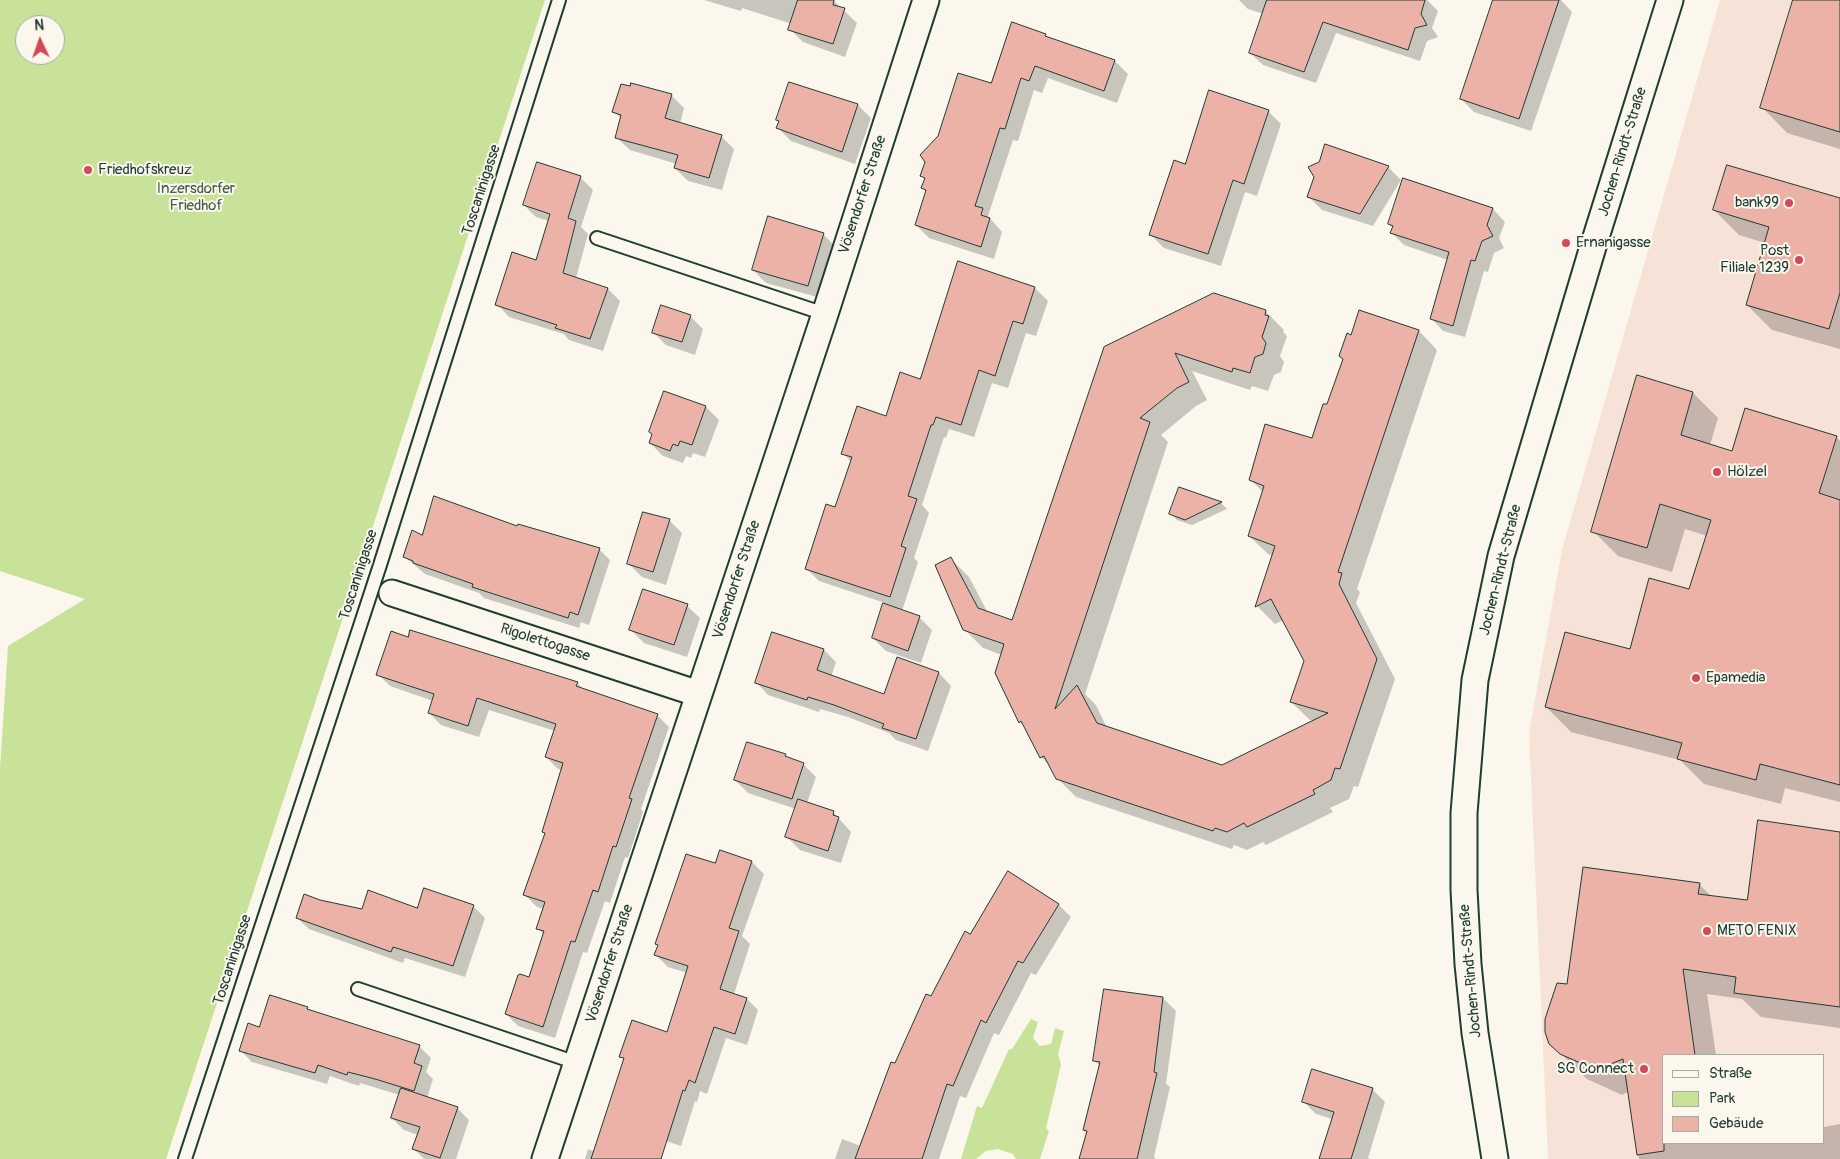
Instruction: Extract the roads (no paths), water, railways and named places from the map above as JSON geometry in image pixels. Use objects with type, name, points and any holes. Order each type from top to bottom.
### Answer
[{"type":"street","name":"Vösendorfer Straße","points":[[545,1159],[825,314],[926,0]]},
{"type":"street","name":"Jochen-Rindt-Straße","points":[[1495,1159],[1475,1033],[1468,964],[1464,890],[1464,813],[1475,680],[1501,556],[1592,250],[1670,0]]},
{"type":"street","name":"Rigolettogasse","points":[[392,592],[699,694]]},
{"type":"lane","name":"Toscaninigasse","points":[[184,1159],[380,565],[559,0]]},
{"type":"lane","points":[[597,238],[825,314]]},
{"type":"lane","points":[[358,989],[577,1063]]},
{"type":"place","name":"Friedhofskreuz","points":[[88,170]]},
{"type":"place","name":"bank99","points":[[1789,203]]},
{"type":"place","name":"Ernanigasse","points":[[1566,243]]},
{"type":"place","name":"Post Filiale 1239","points":[[1799,260]]},
{"type":"place","name":"Hölzel","points":[[1717,472]]},
{"type":"place","name":"Epamedia","points":[[1696,678]]},
{"type":"place","name":"METO FENIX","points":[[1707,931]]},
{"type":"place","name":"SG Connect","points":[[1644,1069]]},
{"type":"park label","name":"Inzersdorfer Friedhof","points":[[196,198]]}]
